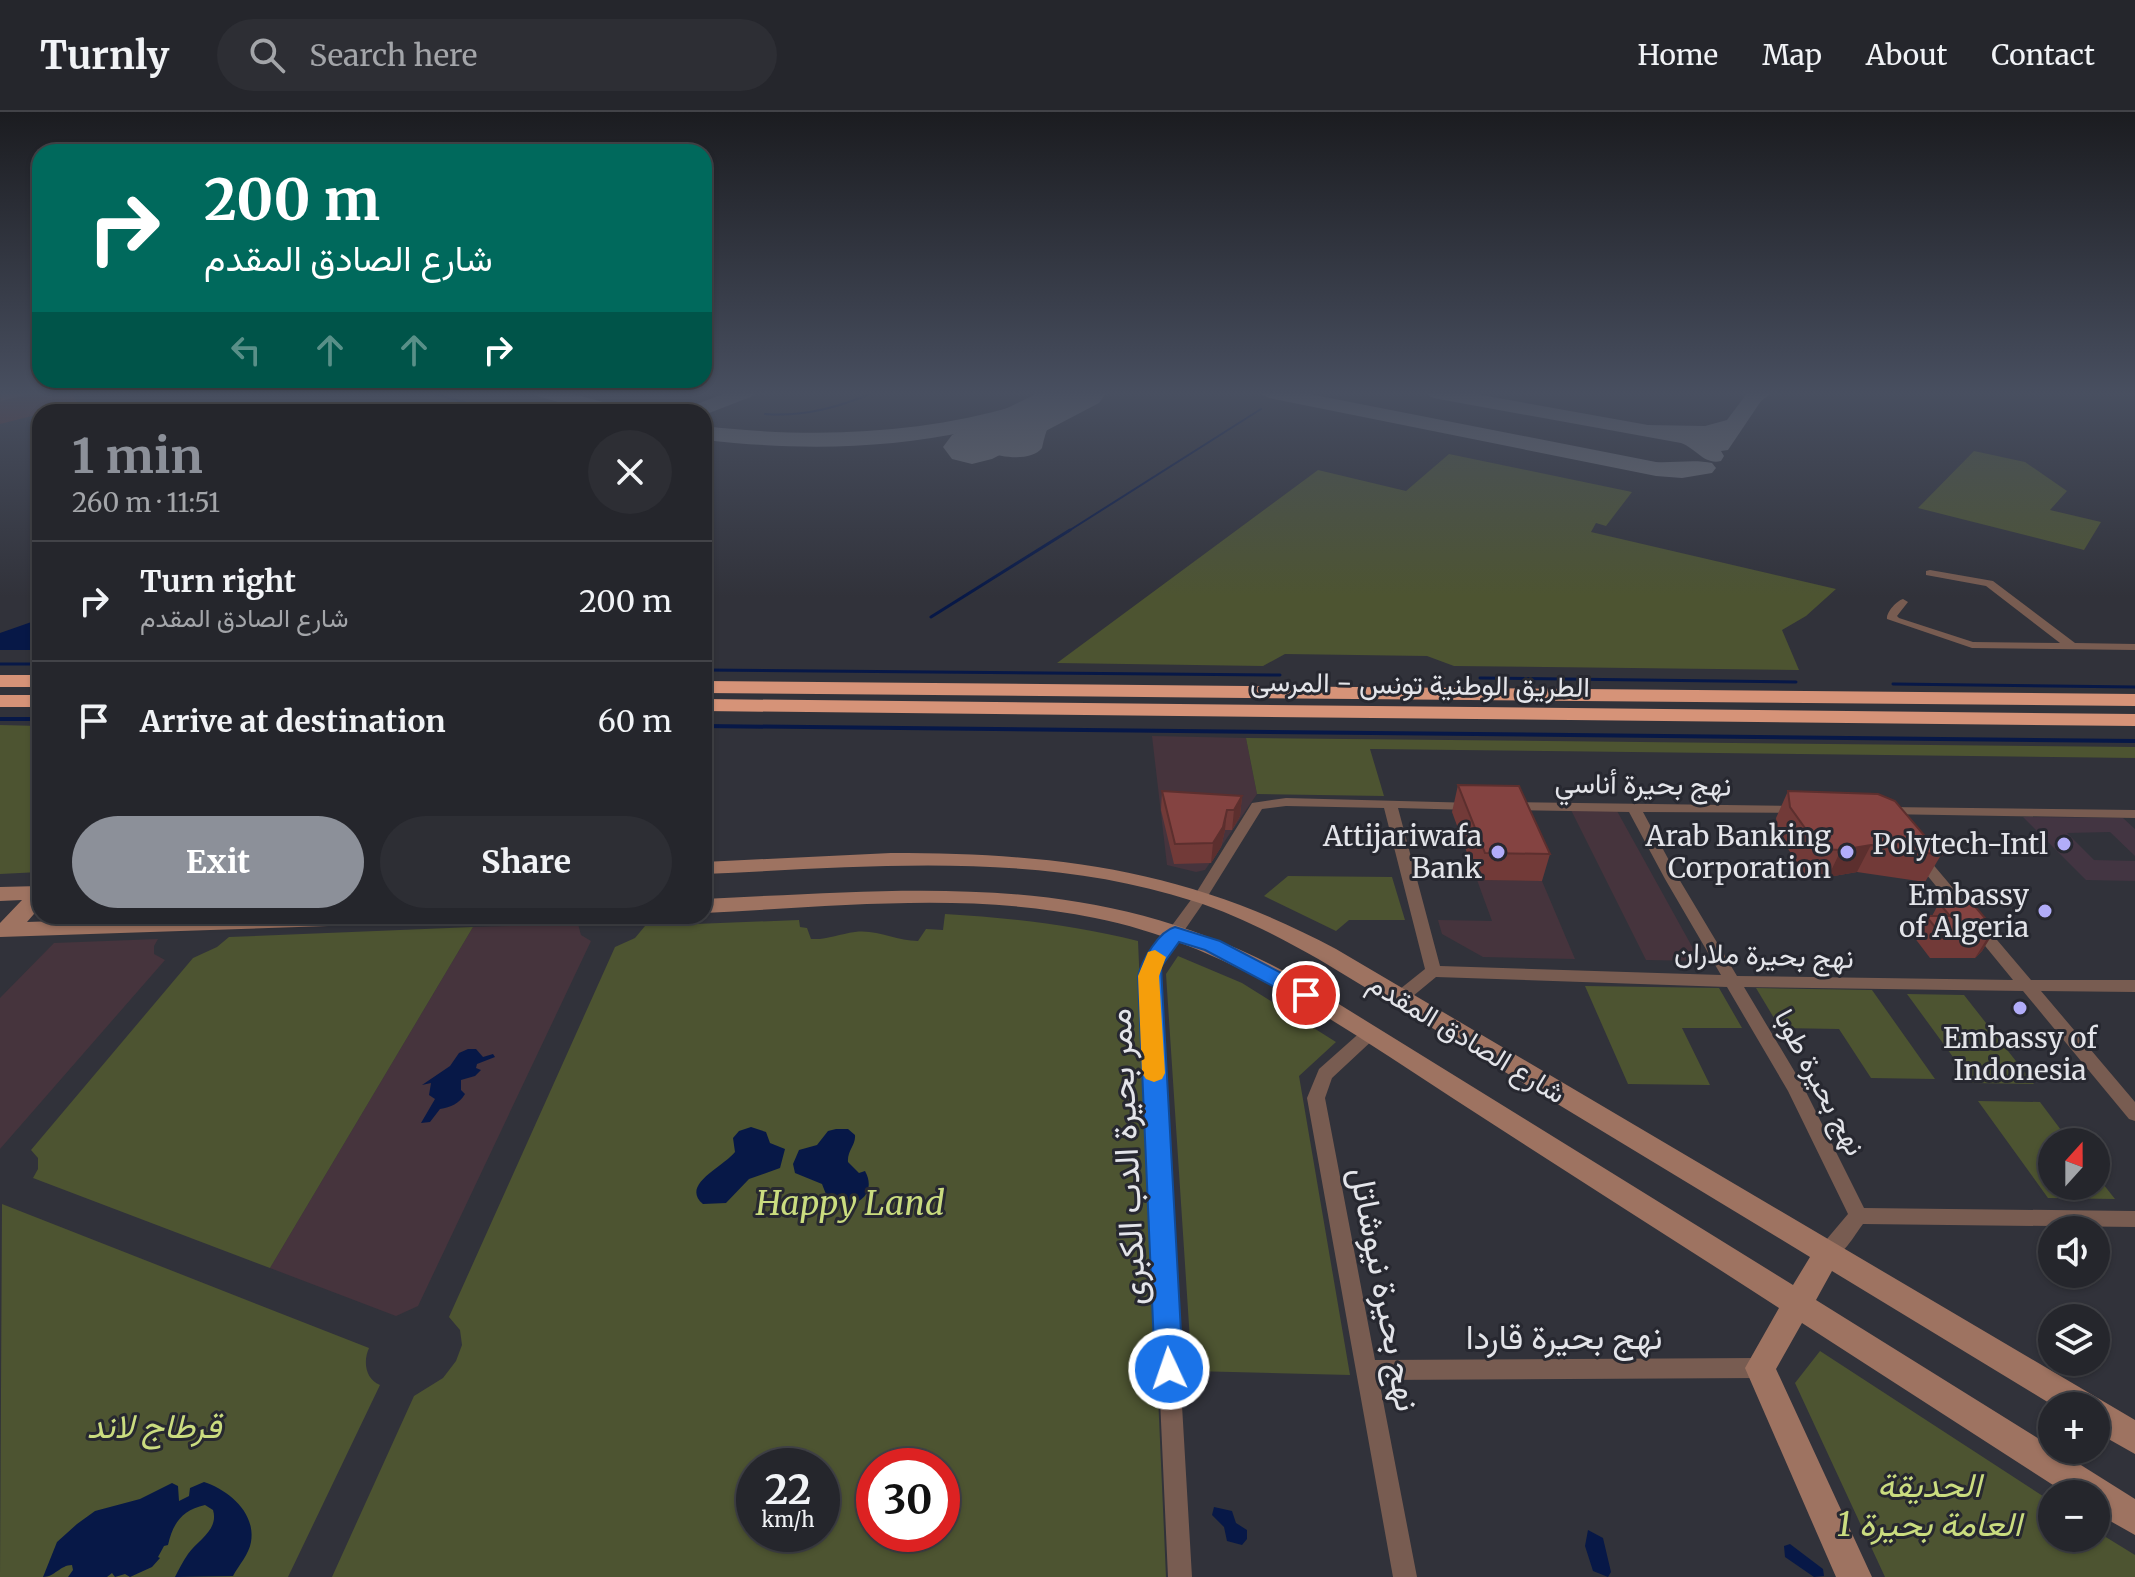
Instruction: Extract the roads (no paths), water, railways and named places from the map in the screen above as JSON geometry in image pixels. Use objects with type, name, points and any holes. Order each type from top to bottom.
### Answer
[{"type":"highway","points":[[0,681],[32,681]]},
{"type":"highway","name":"الطريق الوطنية تونس - المرسى","points":[[712,687],[2135,720]]},
{"type":"highway","name":"الطريق الوطنية تونس - المرسى","points":[[712,705],[2135,700]]},
{"type":"highway","points":[[0,701],[32,701]]},
{"type":"main road","name":"شارع الصادق المقدم","points":[[712,868],[952,859],[1038,863],[1113,873],[1201,896],[1295,936],[1401,997],[1641,1144],[2060,1392]]},
{"type":"main road","points":[[0,894],[32,893]]},
{"type":"main road","name":"شارع الصادق المقدم","points":[[712,906],[948,897],[1023,900],[1094,910],[1213,946],[1285,982],[1370,1033],[2135,1518]]},
{"type":"main road","points":[[4,930],[32,901]]},
{"type":"main road","points":[[4,930],[181,924]]},
{"type":"main road","points":[[1828,1252],[1760,1368],[1854,1577]]},
{"type":"main road","points":[[2110,1423],[2135,1438]]},
{"type":"street","points":[[1930,573],[1977,579],[1998,587],[2073,647]]},
{"type":"street","points":[[1903,602],[1891,617],[1898,623],[1965,644],[2135,647]]},
{"type":"street","name":"نهج بحيرة أناسي","points":[[1201,896],[1257,806],[1286,802],[1821,810]]},
{"type":"street","points":[[1390,805],[1433,971],[1401,997]]},
{"type":"street","name":"نهج بحيرة طوبا","points":[[1634,808],[1796,1089],[1858,1216]]},
{"type":"street","points":[[2135,814],[1879,811],[2135,1114]]},
{"type":"street","name":"ممر بحيرة الدب الكبرى","points":[[1180,1577],[1149,976],[1154,958],[1201,896]]},
{"type":"street","name":"نهج بحيرة ملاران","points":[[1433,971],[1733,981],[2135,986]]},
{"type":"street","name":"نهج بحيرة نيوشاتل","points":[[1370,1033],[1325,1074],[1316,1098],[1369,1370],[1405,1577]]},
{"type":"street","points":[[1828,1252],[1858,1216],[2135,1219]]},
{"type":"street","name":"نهج بحيرة قاردا","points":[[1369,1370],[1760,1368]]},
{"type":"water","points":[[32,622],[32,650],[0,650],[0,633]]},
{"type":"water","points":[[468,1049],[476,1049],[483,1057],[493,1054],[495,1057],[477,1064],[476,1068],[481,1070],[475,1076],[461,1080],[461,1090],[465,1094],[460,1100],[440,1109],[430,1122],[421,1123],[435,1099],[429,1095],[431,1083],[422,1085]]},
{"type":"water","points":[[751,1127],[766,1132],[770,1143],[785,1149],[780,1168],[749,1179],[726,1203],[703,1204],[697,1197],[700,1183],[735,1152],[733,1138],[739,1131]]},
{"type":"water","points":[[848,1129],[855,1135],[848,1162],[859,1173],[865,1171],[868,1180],[866,1195],[854,1204],[829,1202],[822,1184],[795,1173],[793,1164],[799,1150],[817,1145],[828,1131]]},
{"type":"water","points":[[204,1482],[231,1497],[249,1521],[250,1546],[233,1576],[175,1577],[188,1554],[213,1523],[213,1510],[205,1505],[190,1510],[180,1519],[168,1545],[164,1546],[160,1558],[152,1567],[130,1577],[125,1574],[115,1577],[112,1573],[107,1577],[68,1577],[73,1570],[72,1565],[43,1577],[57,1542],[95,1511],[140,1499],[172,1483],[178,1486],[179,1501],[189,1496],[190,1488]]},
{"type":"water","points":[[1214,1507],[1232,1511],[1236,1523],[1247,1530],[1247,1539],[1242,1545],[1227,1541],[1224,1527],[1212,1515]]},
{"type":"water","points":[[1588,1530],[1603,1538],[1611,1572],[1608,1577],[1593,1571],[1585,1546]]},
{"type":"water","points":[[1790,1544],[1823,1569],[1824,1576],[1814,1577],[1785,1557],[1784,1546]]},
{"type":"waterway","points":[[1067,532],[1180,460]]},
{"type":"waterway","points":[[931,617],[1070,530]]},
{"type":"waterway","points":[[0,664],[32,664]]},
{"type":"waterway","points":[[712,670],[1280,675]]},
{"type":"waterway","points":[[1480,678],[1796,682]]},
{"type":"waterway","points":[[1893,684],[2135,687]]},
{"type":"waterway","points":[[0,719],[32,719]]},
{"type":"waterway","points":[[712,726],[2135,741]]},
{"type":"place","name":"Polytech-Intl","points":[[2064,844]]},
{"type":"place","name":"Attijariwafa Bank","points":[[1498,852]]},
{"type":"place","name":"Arab Banking Corporation","points":[[1847,852]]},
{"type":"place","name":"Embassy of Algeria","points":[[2045,911]]},
{"type":"place","name":"Embassy of Indonesia","points":[[2020,1008]]},
{"type":"park label","name":"Happy Land","points":[[850,1203]]},
{"type":"park label","name":"قرطاج لاند","points":[[154,1426]]},
{"type":"park label","name":"الحديقة العامة بحيرة 1","points":[[1929,1504]]}]
